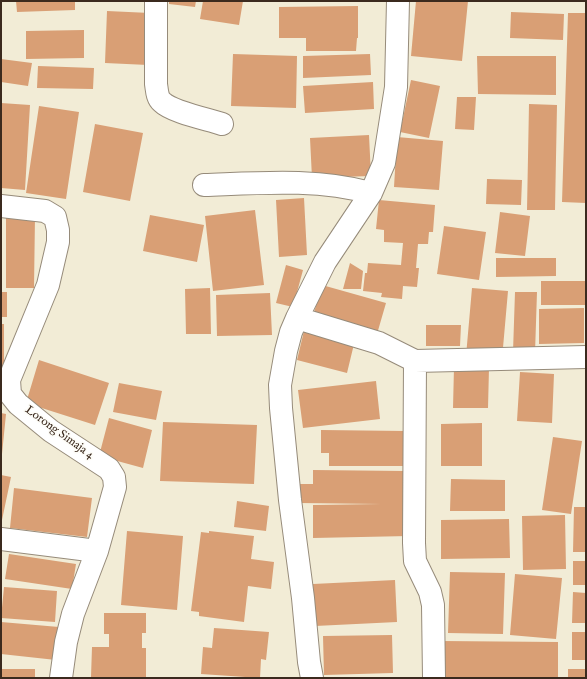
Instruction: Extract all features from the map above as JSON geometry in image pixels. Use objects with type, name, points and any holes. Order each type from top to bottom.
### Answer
[{"type":"street","points":[[156,1],[156,84],[161,102],[170,107],[222,124]]},
{"type":"street","points":[[312,678],[290,500],[280,385],[286,351],[291,332],[297,318],[326,262],[371,193],[384,163],[395,94],[398,1]]},
{"type":"street","points":[[204,185],[286,183],[354,188],[371,193]]},
{"type":"street","name":"Lorong Simaja 4","points":[[1,206],[45,211],[55,217],[58,230],[58,242],[48,285],[9,380],[10,394],[18,404],[51,431],[109,468],[114,477],[115,486],[97,552],[73,614],[66,642],[61,678]]},
{"type":"street","points":[[297,318],[379,343],[414,361],[586,358]]},
{"type":"street","points":[[414,361],[414,543],[416,561],[430,592],[433,605],[434,678]]},
{"type":"street","points":[[1,539],[97,552]]},
{"type":"building","points":[[16,1],[75,1],[75,10],[17,12]]},
{"type":"building","points":[[169,1],[196,1],[195,7],[169,4]]},
{"type":"building","points":[[203,1],[243,1],[239,25],[200,19]]},
{"type":"building","points":[[416,1],[468,1],[462,61],[411,56]]},
{"type":"building","points":[[358,6],[358,38],[356,51],[306,51],[306,38],[279,38],[279,7]]},
{"type":"building","points":[[107,11],[150,13],[148,65],[105,63]]},
{"type":"building","points":[[511,12],[564,14],[563,40],[510,38]]},
{"type":"building","points":[[568,13],[586,13],[586,203],[562,202]]},
{"type":"building","points":[[84,30],[84,58],[26,59],[26,31]]},
{"type":"building","points":[[233,54],[297,56],[296,108],[231,106]]},
{"type":"building","points":[[370,54],[371,75],[303,78],[303,56]]},
{"type":"building","points":[[477,56],[556,56],[556,95],[478,94]]},
{"type":"building","points":[[1,59],[32,63],[28,86],[1,82]]},
{"type":"building","points":[[38,66],[94,68],[93,89],[37,88]]},
{"type":"building","points":[[411,80],[440,86],[429,138],[400,132]]},
{"type":"building","points":[[373,82],[374,109],[305,113],[303,86]]},
{"type":"building","points":[[457,97],[476,97],[474,130],[455,129]]},
{"type":"building","points":[[1,103],[30,105],[25,190],[1,188]]},
{"type":"building","points":[[529,104],[557,105],[555,210],[527,210]]},
{"type":"building","points":[[39,106],[79,112],[66,199],[26,193]]},
{"type":"building","points":[[95,124],[143,133],[130,201],[83,192]]},
{"type":"building","points":[[369,135],[371,176],[312,178],[310,138]]},
{"type":"building","points":[[397,137],[443,141],[439,190],[394,187]]},
{"type":"building","points":[[487,179],[522,180],[521,205],[486,204]]},
{"type":"building","points":[[304,198],[307,255],[279,257],[276,200]]},
{"type":"building","points":[[379,200],[435,205],[433,232],[429,232],[428,244],[418,244],[416,268],[419,268],[417,287],[403,286],[402,299],[381,297],[382,293],[363,291],[368,263],[401,265],[403,243],[384,242],[384,230],[376,229]]},
{"type":"building","points":[[255,210],[264,285],[213,291],[205,216]]},
{"type":"building","points":[[500,212],[530,216],[525,256],[495,253]]},
{"type":"building","points":[[6,215],[35,216],[34,288],[6,288]]},
{"type":"building","points":[[150,215],[204,225],[197,262],[143,251]]},
{"type":"building","points":[[444,226],[486,232],[479,280],[437,274]]},
{"type":"building","points":[[496,258],[556,258],[556,276],[496,277]]},
{"type":"building","points":[[350,263],[363,271],[361,289],[343,289]]},
{"type":"building","points":[[286,265],[303,270],[293,307],[276,303]]},
{"type":"building","points":[[541,281],[586,281],[586,305],[541,305]]},
{"type":"building","points":[[322,285],[386,303],[377,334],[313,316]]},
{"type":"building","points":[[210,288],[211,334],[186,334],[185,289]]},
{"type":"building","points":[[472,288],[508,291],[502,359],[466,356]]},
{"type":"building","points":[[1,292],[7,292],[7,317],[1,317]]},
{"type":"building","points":[[515,292],[537,292],[535,353],[513,352]]},
{"type":"building","points":[[270,293],[272,335],[217,336],[216,295]]},
{"type":"building","points":[[584,308],[584,343],[539,344],[539,309]]},
{"type":"building","points":[[1,324],[4,324],[4,375],[1,375]]},
{"type":"building","points":[[426,325],[461,325],[460,346],[426,346]]},
{"type":"building","points":[[304,331],[354,344],[347,373],[297,360]]},
{"type":"building","points":[[39,360],[109,383],[95,425],[26,403]]},
{"type":"building","points":[[454,367],[489,368],[488,408],[453,408]]},
{"type":"building","points":[[520,372],[554,374],[552,423],[517,421]]},
{"type":"building","points":[[376,381],[380,419],[303,428],[298,390]]},
{"type":"building","points":[[119,383],[162,391],[156,420],[113,412]]},
{"type":"building","points":[[1,413],[6,414],[2,454],[1,454]]},
{"type":"building","points":[[109,418],[152,430],[143,468],[99,456]]},
{"type":"building","points":[[163,422],[257,425],[254,484],[160,481]]},
{"type":"building","points":[[482,423],[482,466],[441,466],[441,424]]},
{"type":"building","points":[[321,430],[405,431],[405,466],[329,466],[329,453],[321,453]]},
{"type":"building","points":[[553,437],[582,441],[571,514],[542,510]]},
{"type":"building","points":[[313,470],[404,471],[409,536],[313,538],[313,505],[381,504],[299,503],[299,484],[313,484]]},
{"type":"building","points":[[1,475],[11,477],[2,520],[1,520]]},
{"type":"building","points":[[451,479],[505,480],[505,511],[450,511]]},
{"type":"building","points":[[14,488],[92,498],[87,537],[10,528]]},
{"type":"building","points":[[237,501],[269,506],[266,531],[234,527]]},
{"type":"building","points":[[574,507],[586,507],[586,552],[573,552]]},
{"type":"building","points":[[565,515],[566,569],[523,570],[522,516]]},
{"type":"building","points":[[509,519],[510,558],[441,559],[441,520]]},
{"type":"building","points":[[127,531],[183,536],[177,610],[121,605]]},
{"type":"building","points":[[209,531],[254,536],[251,559],[274,562],[271,589],[248,586],[244,622],[199,616],[199,612],[191,611],[201,532],[209,533]]},
{"type":"building","points":[[9,554],[76,564],[72,589],[5,579]]},
{"type":"building","points":[[573,561],[586,561],[586,585],[573,585]]},
{"type":"building","points":[[450,572],[505,573],[503,634],[448,633]]},
{"type":"building","points":[[515,574],[562,578],[556,639],[510,635]]},
{"type":"building","points":[[395,580],[397,622],[315,626],[313,584]]},
{"type":"building","points":[[4,587],[57,591],[55,622],[1,618]]},
{"type":"building","points":[[573,592],[586,593],[586,623],[572,623]]},
{"type":"building","points":[[104,613],[146,613],[146,633],[142,633],[142,648],[146,648],[146,678],[91,677],[92,647],[109,647],[109,634],[104,634]]},
{"type":"building","points":[[1,622],[59,627],[56,660],[1,654]]},
{"type":"building","points":[[214,628],[269,632],[266,660],[261,659],[260,678],[201,674],[203,647],[212,648]]},
{"type":"building","points":[[572,632],[586,632],[586,660],[572,660]]},
{"type":"building","points":[[392,635],[393,673],[324,675],[323,636]]},
{"type":"building","points":[[441,641],[558,642],[558,678],[441,678]]},
{"type":"building","points":[[1,669],[35,669],[35,678],[1,678]]},
{"type":"building","points":[[568,669],[586,669],[586,678],[568,678]]}]
